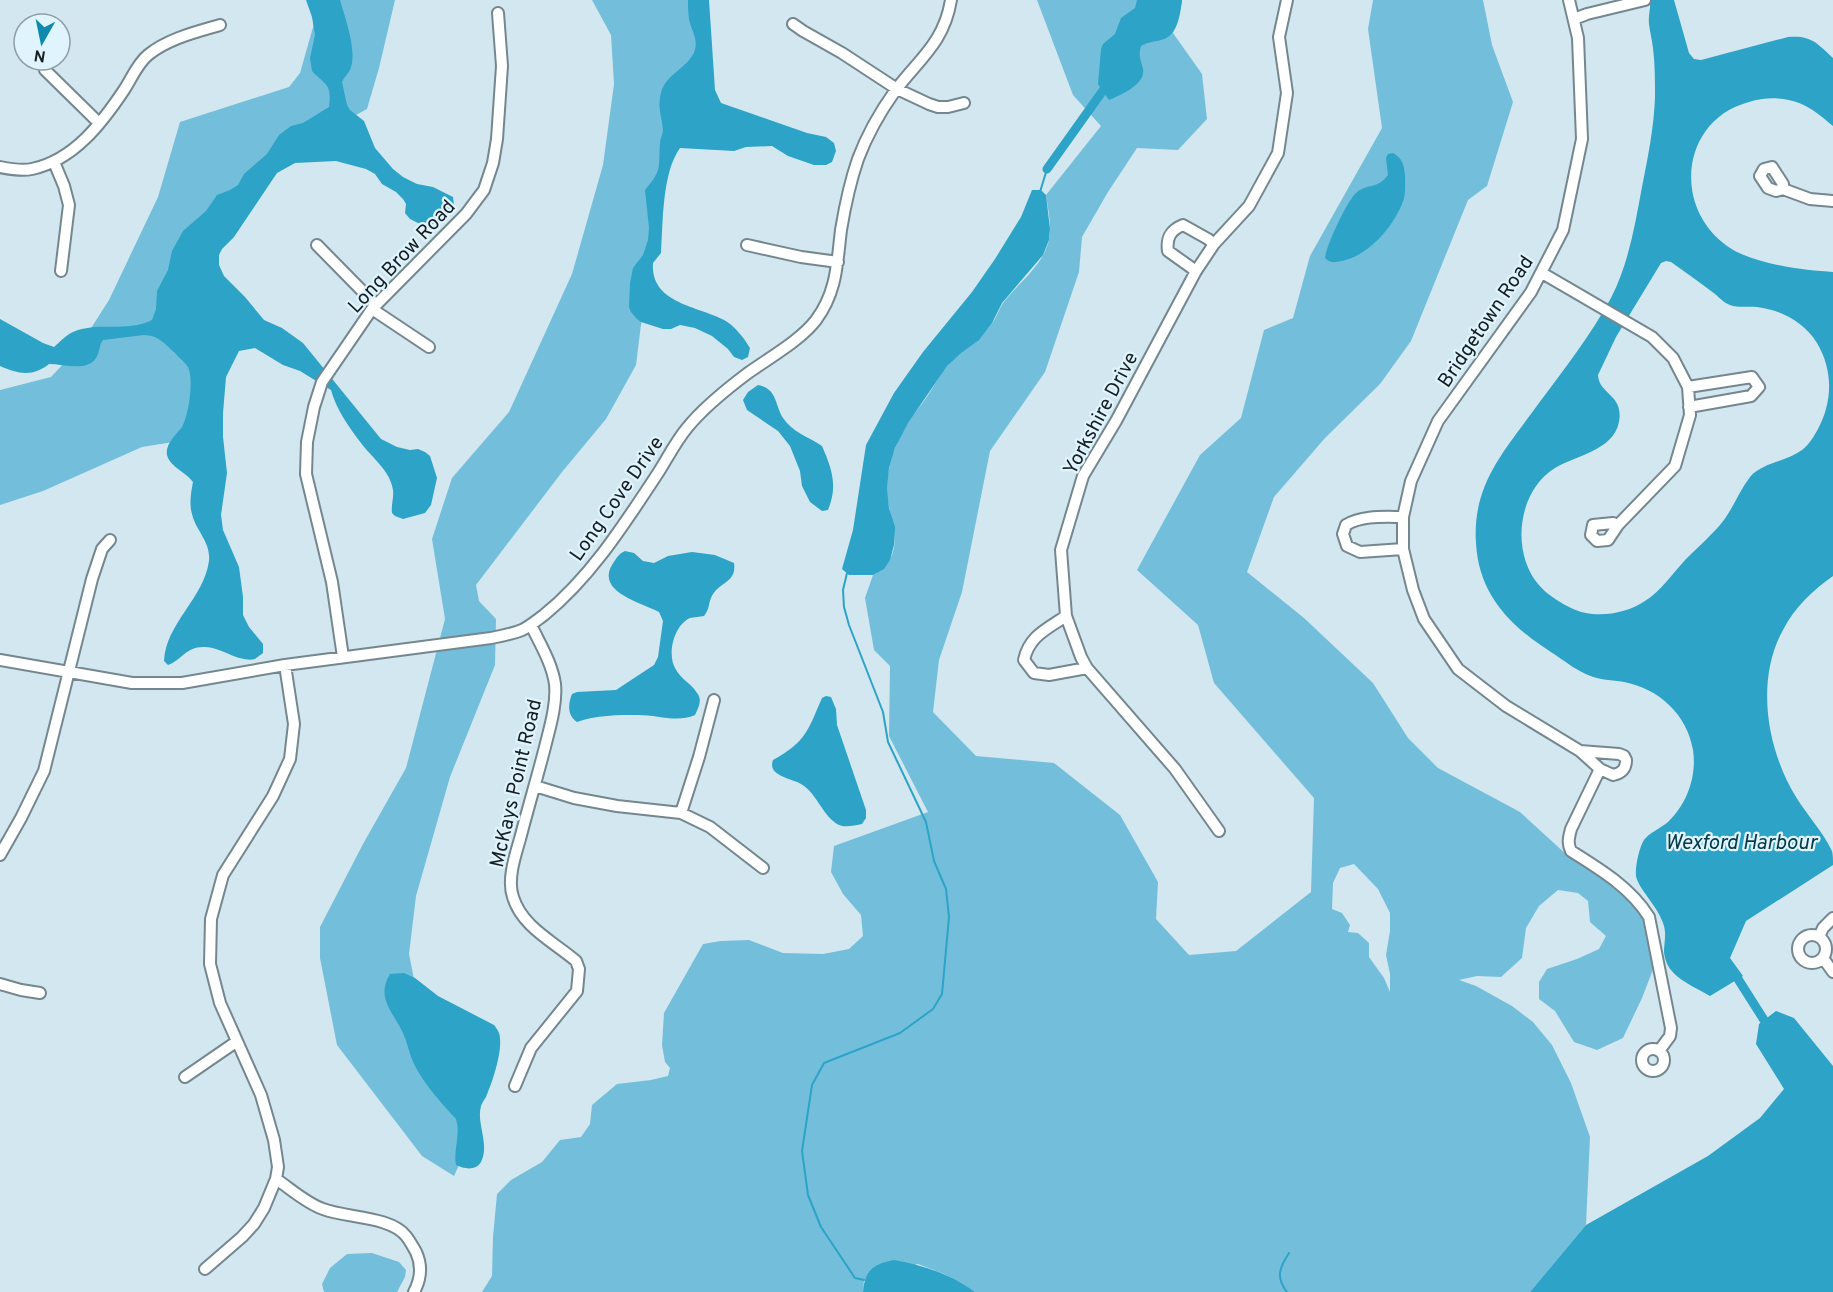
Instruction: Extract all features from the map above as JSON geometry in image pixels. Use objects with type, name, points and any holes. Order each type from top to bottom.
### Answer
[{"type":"street","name":"Long Cove Drive","points":[[0,660],[132,683],[182,683],[285,664],[491,638],[521,631],[531,625],[555,606],[612,540],[687,428],[740,379],[784,349],[815,321],[836,281],[846,199],[869,134],[883,108],[897,89],[932,49],[946,20],[951,0]]},
{"type":"street","name":"Yorkshire Drive","points":[[1219,831],[1175,769],[1087,668],[1066,616],[1061,550],[1084,473],[1116,421],[1196,271],[1214,244],[1249,206],[1278,153],[1287,93],[1279,37],[1287,0]]},
{"type":"street","name":"Bridgetown Road","points":[[1569,0],[1578,38],[1582,139],[1563,230],[1531,292],[1438,421],[1411,481],[1403,518],[1403,549],[1413,590],[1424,619],[1458,669],[1506,706],[1580,751],[1600,769],[1613,775],[1625,768],[1626,760],[1619,753],[1580,751]]},
{"type":"street","points":[[1575,19],[1642,0]]},
{"type":"street","name":"Long Brow Road","points":[[344,657],[332,582],[306,474],[307,442],[314,407],[322,382],[374,307],[466,214],[484,190],[498,139],[502,66],[498,13]]},
{"type":"street","points":[[793,24],[897,89],[938,107],[964,103]]},
{"type":"street","points":[[0,167],[30,169],[54,162],[84,140],[114,106],[148,55],[164,45],[220,25]]},
{"type":"street","points":[[47,72],[99,123]]},
{"type":"street","points":[[54,162],[69,205],[61,271]]},
{"type":"street","points":[[1783,189],[1810,199],[1833,201]]},
{"type":"street","points":[[1196,271],[1168,251],[1168,237],[1174,228],[1183,225],[1214,244]]},
{"type":"street","points":[[317,245],[374,307],[429,347]]},
{"type":"street","points":[[747,245],[801,257],[838,261]]},
{"type":"street","points":[[1542,273],[1653,337],[1673,358],[1688,387],[1690,415],[1675,466],[1618,525]]},
{"type":"street","points":[[1688,387],[1752,377],[1759,387],[1751,396],[1689,407]]},
{"type":"street","points":[[1403,518],[1362,519],[1346,525],[1343,534],[1347,546],[1360,552],[1403,549]]},
{"type":"street","points":[[0,855],[44,771],[92,579],[102,549],[110,540]]},
{"type":"street","points":[[1066,616],[1033,639],[1024,660],[1034,674],[1049,675],[1087,668]]},
{"type":"street","name":"McKays Point Road","points":[[515,1086],[531,1048],[577,991],[579,977],[576,961],[531,927],[512,897],[511,882],[518,847],[552,720],[555,686],[552,669],[531,625]]},
{"type":"street","points":[[205,1269],[254,1224],[264,1208],[276,1179],[278,1167],[277,1153],[261,1095],[220,1003],[210,964],[211,919],[223,875],[273,796],[290,759],[294,724],[285,664]]},
{"type":"street","points":[[681,813],[714,700]]},
{"type":"street","points":[[1600,769],[1571,829],[1568,845],[1571,851],[1623,887],[1644,909],[1649,918],[1671,1028],[1670,1036],[1659,1051]]},
{"type":"street","points":[[535,786],[562,795],[617,807],[681,813],[710,827],[763,868]]},
{"type":"street","points":[[1819,937],[1823,928],[1833,918]]},
{"type":"street","points":[[1814,935],[1819,937],[1826,946],[1823,958],[1810,963],[1799,954],[1799,945],[1805,938],[1814,935]]},
{"type":"street","points":[[1823,958],[1833,972]]},
{"type":"street","points":[[0,984],[40,993]]},
{"type":"street","points":[[185,1077],[236,1042]]},
{"type":"street","points":[[276,1179],[312,1204],[325,1210],[366,1218],[400,1230],[406,1236],[420,1262],[419,1281],[414,1292]]},
{"type":"shaded area","points":[[318,0],[395,0],[379,68],[367,109],[260,172],[222,225],[192,439],[142,447],[43,491],[0,505],[0,390],[51,377],[79,347],[109,300],[158,197],[180,122],[289,87],[300,73],[319,6]]},
{"type":"shaded area","points":[[592,0],[699,0],[701,62],[657,196],[636,365],[606,419],[562,472],[476,585],[479,601],[496,619],[495,665],[450,777],[416,896],[409,954],[420,1009],[470,1141],[454,1176],[422,1156],[337,1045],[320,958],[320,927],[406,768],[445,619],[432,539],[452,478],[509,412],[572,274],[603,165],[614,84],[611,35]]},
{"type":"shaded area","points":[[1037,0],[1182,0],[1173,33],[1202,74],[1207,119],[1178,150],[1137,148],[1082,237],[1079,272],[1045,372],[990,451],[962,592],[939,660],[933,712],[976,756],[1054,763],[1120,815],[1158,882],[1156,919],[1189,955],[1236,951],[1311,892],[1314,798],[1214,683],[1198,625],[1137,570],[1200,455],[1241,418],[1264,330],[1293,318],[1310,256],[1382,128],[1368,29],[1373,0],[1483,0],[1492,45],[1513,102],[1487,186],[1468,200],[1411,341],[1380,384],[1325,438],[1274,497],[1247,572],[1304,618],[1373,683],[1408,738],[1438,768],[1520,812],[1568,856],[1602,875],[1631,899],[1647,925],[1654,967],[1642,998],[1623,1038],[1597,1050],[1574,1042],[1555,1011],[1539,999],[1539,982],[1547,969],[1599,949],[1606,936],[1590,922],[1588,901],[1578,893],[1558,890],[1539,906],[1526,928],[1522,958],[1501,977],[1477,976],[1459,980],[1476,986],[1512,1006],[1533,1022],[1552,1045],[1571,1083],[1590,1137],[1586,1225],[1530,1292],[975,1292],[944,1274],[918,1264],[864,1280],[863,1292],[482,1292],[492,1276],[497,1194],[511,1180],[542,1162],[560,1140],[581,1137],[590,1124],[592,1105],[617,1084],[668,1076],[670,1068],[665,1062],[662,1045],[664,1013],[703,944],[749,940],[783,953],[823,954],[849,949],[863,936],[861,915],[843,894],[831,872],[834,846],[928,812],[889,736],[890,666],[874,650],[865,598],[873,575],[885,566],[894,546],[887,488],[889,471],[893,454],[903,431],[943,371],[957,355],[987,329],[1003,303],[1036,266],[1046,249],[1050,229],[1046,195],[1101,126],[1073,95]],"holes":[[[1354,864],[1378,889],[1390,913],[1386,955],[1390,974],[1390,992],[1384,978],[1369,957],[1369,943],[1358,933],[1348,932],[1350,925],[1342,913],[1332,909],[1333,883],[1340,868]]]},
{"type":"shaded area","points":[[372,1253],[399,1262],[406,1270],[397,1292],[324,1292],[322,1284],[330,1268],[347,1254]]},
{"type":"water","points":[[306,0],[340,0],[353,54],[350,70],[342,82],[347,105],[364,121],[375,148],[403,177],[417,184],[433,187],[453,197],[454,205],[449,215],[442,221],[430,225],[418,223],[405,213],[406,204],[403,199],[366,169],[336,161],[295,163],[277,173],[234,237],[222,249],[219,255],[219,265],[224,276],[264,320],[282,328],[303,343],[381,439],[397,447],[425,452],[430,456],[437,478],[431,505],[425,513],[403,519],[395,516],[392,513],[393,490],[388,476],[348,424],[331,390],[255,348],[239,351],[226,377],[223,437],[227,473],[221,515],[223,530],[239,567],[243,615],[249,627],[263,644],[263,653],[249,660],[217,649],[199,647],[168,665],[164,661],[166,647],[178,622],[200,587],[209,561],[206,542],[191,510],[193,482],[171,463],[167,455],[169,443],[182,427],[187,414],[191,388],[188,367],[161,341],[144,335],[103,340],[96,358],[87,365],[49,364],[37,371],[25,373],[13,371],[0,366],[0,319],[54,347],[70,333],[83,329],[132,326],[152,320],[156,309],[157,291],[168,270],[172,251],[183,231],[206,211],[217,195],[238,185],[244,174],[267,154],[279,135],[291,126],[303,123],[329,107],[329,89],[312,71],[310,58],[315,35]]},
{"type":"water","points":[[688,0],[709,0],[715,90],[721,103],[807,133],[826,137],[834,143],[836,151],[832,162],[826,165],[814,165],[788,156],[772,146],[746,147],[734,151],[680,148],[674,158],[664,198],[661,253],[653,263],[654,276],[659,287],[667,295],[724,320],[735,328],[750,348],[748,357],[742,360],[734,357],[712,336],[695,328],[680,325],[671,329],[663,329],[641,322],[629,307],[633,268],[643,255],[648,240],[645,190],[655,177],[658,168],[663,130],[660,108],[661,93],[663,86],[688,62],[695,50],[696,42],[689,19]]},
{"type":"water","points":[[1137,0],[1182,0],[1179,17],[1169,36],[1141,46],[1143,74],[1137,84],[1109,100],[1098,84],[1101,49],[1103,44],[1115,34],[1121,18],[1135,8]]},
{"type":"water","name":"Wexford Harbour","points":[[1650,0],[1674,0],[1689,53],[1694,59],[1701,60],[1788,37],[1802,37],[1813,41],[1833,58],[1833,126],[1813,110],[1793,101],[1774,98],[1749,102],[1726,112],[1709,127],[1698,145],[1692,166],[1692,188],[1698,210],[1709,229],[1727,246],[1764,262],[1833,272],[1833,576],[1805,600],[1787,622],[1774,650],[1767,693],[1768,715],[1778,758],[1796,797],[1832,851],[1833,865],[1746,921],[1730,958],[1743,976],[1710,996],[1681,979],[1670,968],[1664,952],[1663,923],[1636,876],[1640,848],[1644,840],[1675,815],[1689,789],[1694,760],[1690,737],[1685,725],[1660,697],[1637,685],[1597,678],[1584,673],[1541,646],[1513,623],[1492,596],[1484,580],[1476,543],[1476,522],[1485,484],[1515,436],[1595,325],[1611,298],[1627,257],[1653,120],[1655,72],[1649,21]],"holes":[[[1671,262],[1728,304],[1775,311],[1791,318],[1806,329],[1817,343],[1826,364],[1829,386],[1826,408],[1818,429],[1807,446],[1796,454],[1755,472],[1720,525],[1651,597],[1628,610],[1608,614],[1589,614],[1571,608],[1550,596],[1534,579],[1523,552],[1524,511],[1529,498],[1544,476],[1564,463],[1602,446],[1615,432],[1619,422],[1618,406],[1602,387],[1598,375],[1616,337],[1661,263]]]},
{"type":"water","points":[[1393,153],[1402,163],[1405,176],[1404,198],[1398,213],[1386,231],[1370,247],[1352,258],[1329,261],[1325,258],[1326,252],[1352,198],[1360,190],[1384,180],[1388,175],[1386,158],[1388,154]]},
{"type":"water","points":[[1032,190],[1041,190],[1046,195],[1050,229],[1049,240],[1043,255],[1002,303],[992,323],[979,340],[947,366],[908,423],[895,448],[889,468],[887,488],[889,508],[895,527],[890,560],[884,569],[873,575],[849,575],[842,569],[853,530],[866,445],[894,393],[995,259],[1021,217]]},
{"type":"water","points":[[758,385],[772,393],[780,413],[791,427],[822,446],[829,462],[833,485],[828,510],[822,511],[810,502],[802,486],[800,471],[790,446],[778,431],[747,410],[743,400],[748,392]]},
{"type":"water","points":[[625,551],[634,553],[643,561],[654,563],[668,556],[692,552],[715,555],[734,563],[733,575],[714,592],[704,616],[690,618],[684,622],[674,640],[672,655],[675,668],[700,698],[695,715],[674,719],[645,715],[615,715],[577,722],[570,713],[569,705],[572,694],[616,690],[654,665],[658,657],[663,621],[659,612],[623,595],[610,582],[609,574],[612,565]]},
{"type":"water","points":[[831,697],[836,709],[837,725],[866,810],[866,818],[862,824],[839,825],[828,816],[807,788],[773,770],[773,760],[793,747],[805,734],[822,698]]},
{"type":"water","points":[[404,973],[415,978],[438,996],[494,1025],[499,1032],[500,1048],[497,1066],[481,1106],[480,1119],[484,1148],[481,1162],[476,1167],[466,1168],[456,1165],[458,1131],[456,1119],[433,1093],[418,1071],[405,1038],[388,1007],[384,992],[390,974]]},
{"type":"water","points":[[1776,1011],[1794,1018],[1833,1066],[1833,1292],[1530,1292],[1586,1225],[1708,1156],[1760,1118],[1784,1089],[1756,1044],[1759,1024]]},
{"type":"water","points":[[894,1260],[936,1271],[975,1292],[863,1292],[871,1269]]},
{"type":"waterway","points":[[1047,169],[1109,82]]},
{"type":"waterway","points":[[1040,192],[1047,169]]},
{"type":"waterway","points":[[847,573],[843,590],[844,607],[849,625],[883,712],[888,742],[926,822],[934,861],[946,889],[949,917],[942,994],[933,1009],[900,1033],[824,1063],[812,1085],[802,1151],[808,1195],[821,1227],[855,1278],[864,1280]]},
{"type":"waterway","points":[[1738,979],[1764,1020]]},
{"type":"waterway","points":[[1287,1292],[1281,1282],[1280,1272],[1289,1253]]}]
